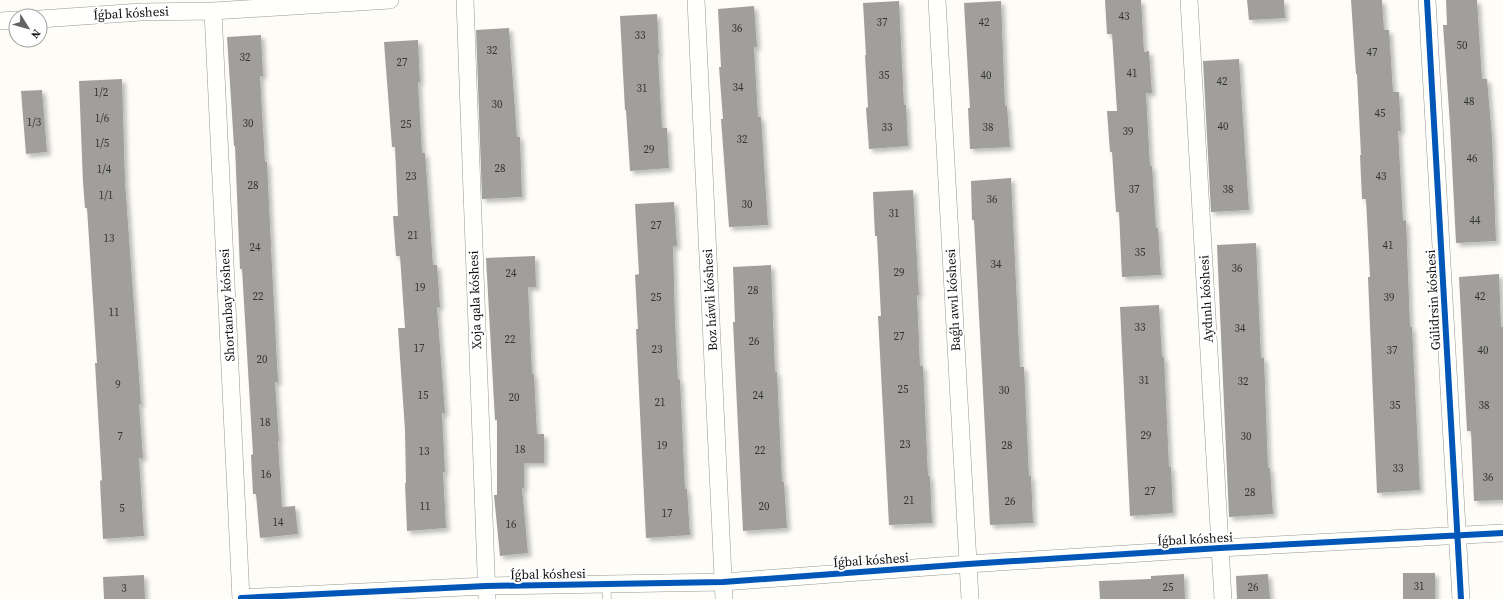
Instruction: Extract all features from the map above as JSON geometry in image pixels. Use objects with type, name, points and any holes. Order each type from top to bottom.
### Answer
[{"type":"street","name":"Íǵbal kóshesi","points":[[48,18],[140,6],[213,11],[384,0]]},
{"type":"street","name":"Xoja qala kóshesi","points":[[464,0],[486,592]]},
{"type":"street","name":"Boz háwli kóshesi","points":[[696,0],[724,599]]},
{"type":"street","name":"Baǵlı awıl kóshesi","points":[[937,0],[970,599]]},
{"type":"street","name":"Aydınlı kóshesi","points":[[1189,0],[1223,599]]},
{"type":"street","name":"Gúlidrsin kóshesi","points":[[1427,0],[1461,599]]},
{"type":"street","name":"Shortanbay kóshesi","points":[[213,11],[241,599]]},
{"type":"street","name":"Íǵbal kóshesi","points":[[241,599],[486,592],[606,591],[968,564],[1220,548],[1503,533]]},
{"type":"building","points":[[1105,0],[1141,0],[1144,52],[1149,51],[1152,93],[1146,93],[1150,166],[1152,166],[1161,275],[1122,277],[1119,212],[1116,212],[1112,152],[1110,152],[1107,111],[1117,111],[1112,34],[1107,34]]},
{"type":"building","points":[[1247,0],[1284,0],[1285,18],[1249,20]]},
{"type":"building","points":[[1351,0],[1382,0],[1384,30],[1389,30],[1393,92],[1399,92],[1401,131],[1398,131],[1403,221],[1406,220],[1410,327],[1412,327],[1420,490],[1377,493],[1366,199],[1362,199],[1357,74]]},
{"type":"building","points":[[1446,0],[1477,0],[1482,79],[1487,79],[1492,137],[1496,241],[1456,243],[1443,25],[1447,25]]},
{"type":"building","points":[[899,1],[904,105],[906,105],[908,146],[869,149],[866,108],[868,107],[863,3]]},
{"type":"building","points":[[1001,1],[1005,106],[1007,106],[1010,147],[970,149],[968,108],[970,108],[964,3]]},
{"type":"building","points":[[754,6],[757,47],[754,47],[758,117],[761,117],[768,225],[729,227],[721,119],[723,119],[719,67],[721,67],[718,9]]},
{"type":"building","points":[[657,14],[662,128],[667,128],[669,168],[630,171],[620,16]]},
{"type":"building","points":[[509,28],[517,137],[520,137],[522,197],[482,199],[476,30]]},
{"type":"building","points":[[261,35],[263,76],[260,76],[265,162],[267,162],[278,382],[275,382],[282,507],[295,506],[298,534],[260,538],[256,494],[253,494],[251,455],[253,454],[242,269],[240,269],[235,146],[227,37]]},
{"type":"building","points":[[418,40],[420,82],[418,82],[422,153],[425,153],[433,265],[437,265],[440,307],[437,307],[445,413],[442,413],[446,528],[407,531],[405,430],[398,328],[405,328],[400,256],[396,256],[393,216],[398,216],[395,147],[392,147],[384,42]]},
{"type":"building","points":[[1239,59],[1249,210],[1211,212],[1203,61]]},
{"type":"building","points":[[122,79],[125,182],[141,404],[139,404],[143,458],[139,458],[144,536],[103,539],[100,481],[102,480],[95,363],[97,363],[87,208],[85,208],[83,182],[79,81]]},
{"type":"building","points":[[42,90],[47,152],[26,154],[21,91]]},
{"type":"building","points":[[1011,178],[1020,367],[1024,367],[1029,476],[1031,476],[1033,523],[990,525],[971,181]]},
{"type":"building","points":[[913,190],[919,295],[917,295],[920,366],[923,366],[928,476],[930,476],[932,523],[889,525],[878,316],[881,316],[873,192]]},
{"type":"building","points":[[674,202],[677,246],[673,246],[675,320],[678,380],[680,379],[685,489],[687,489],[690,535],[646,538],[636,329],[638,329],[635,275],[639,274],[635,204]]},
{"type":"building","points":[[1256,243],[1261,358],[1264,358],[1268,468],[1270,468],[1273,514],[1229,517],[1217,245]]},
{"type":"building","points":[[535,256],[536,287],[528,287],[532,374],[534,374],[537,434],[544,434],[544,463],[524,463],[524,488],[522,488],[528,553],[500,556],[494,495],[497,495],[497,420],[495,420],[486,258]]},
{"type":"building","points":[[771,265],[775,372],[777,372],[782,482],[784,482],[787,528],[743,531],[733,322],[735,322],[733,267]]},
{"type":"building","points":[[1499,274],[1501,327],[1503,327],[1503,500],[1474,501],[1471,431],[1467,431],[1459,277]]},
{"type":"building","points":[[1159,305],[1162,357],[1164,357],[1169,467],[1171,467],[1173,513],[1130,516],[1120,307]]},
{"type":"building","points":[[1403,573],[1435,573],[1435,599],[1403,599]]},
{"type":"building","points":[[1184,574],[1185,599],[1100,599],[1099,581],[1151,579],[1151,576]]},
{"type":"building","points":[[1268,574],[1270,599],[1237,599],[1236,576]]},
{"type":"building","points":[[144,575],[145,599],[104,599],[103,577]]},
{"type":"cycle path","points":[[1427,0],[1461,599]]},
{"type":"cycle path","points":[[241,598],[486,586],[723,582],[968,564],[1220,548],[1503,533]]}]
